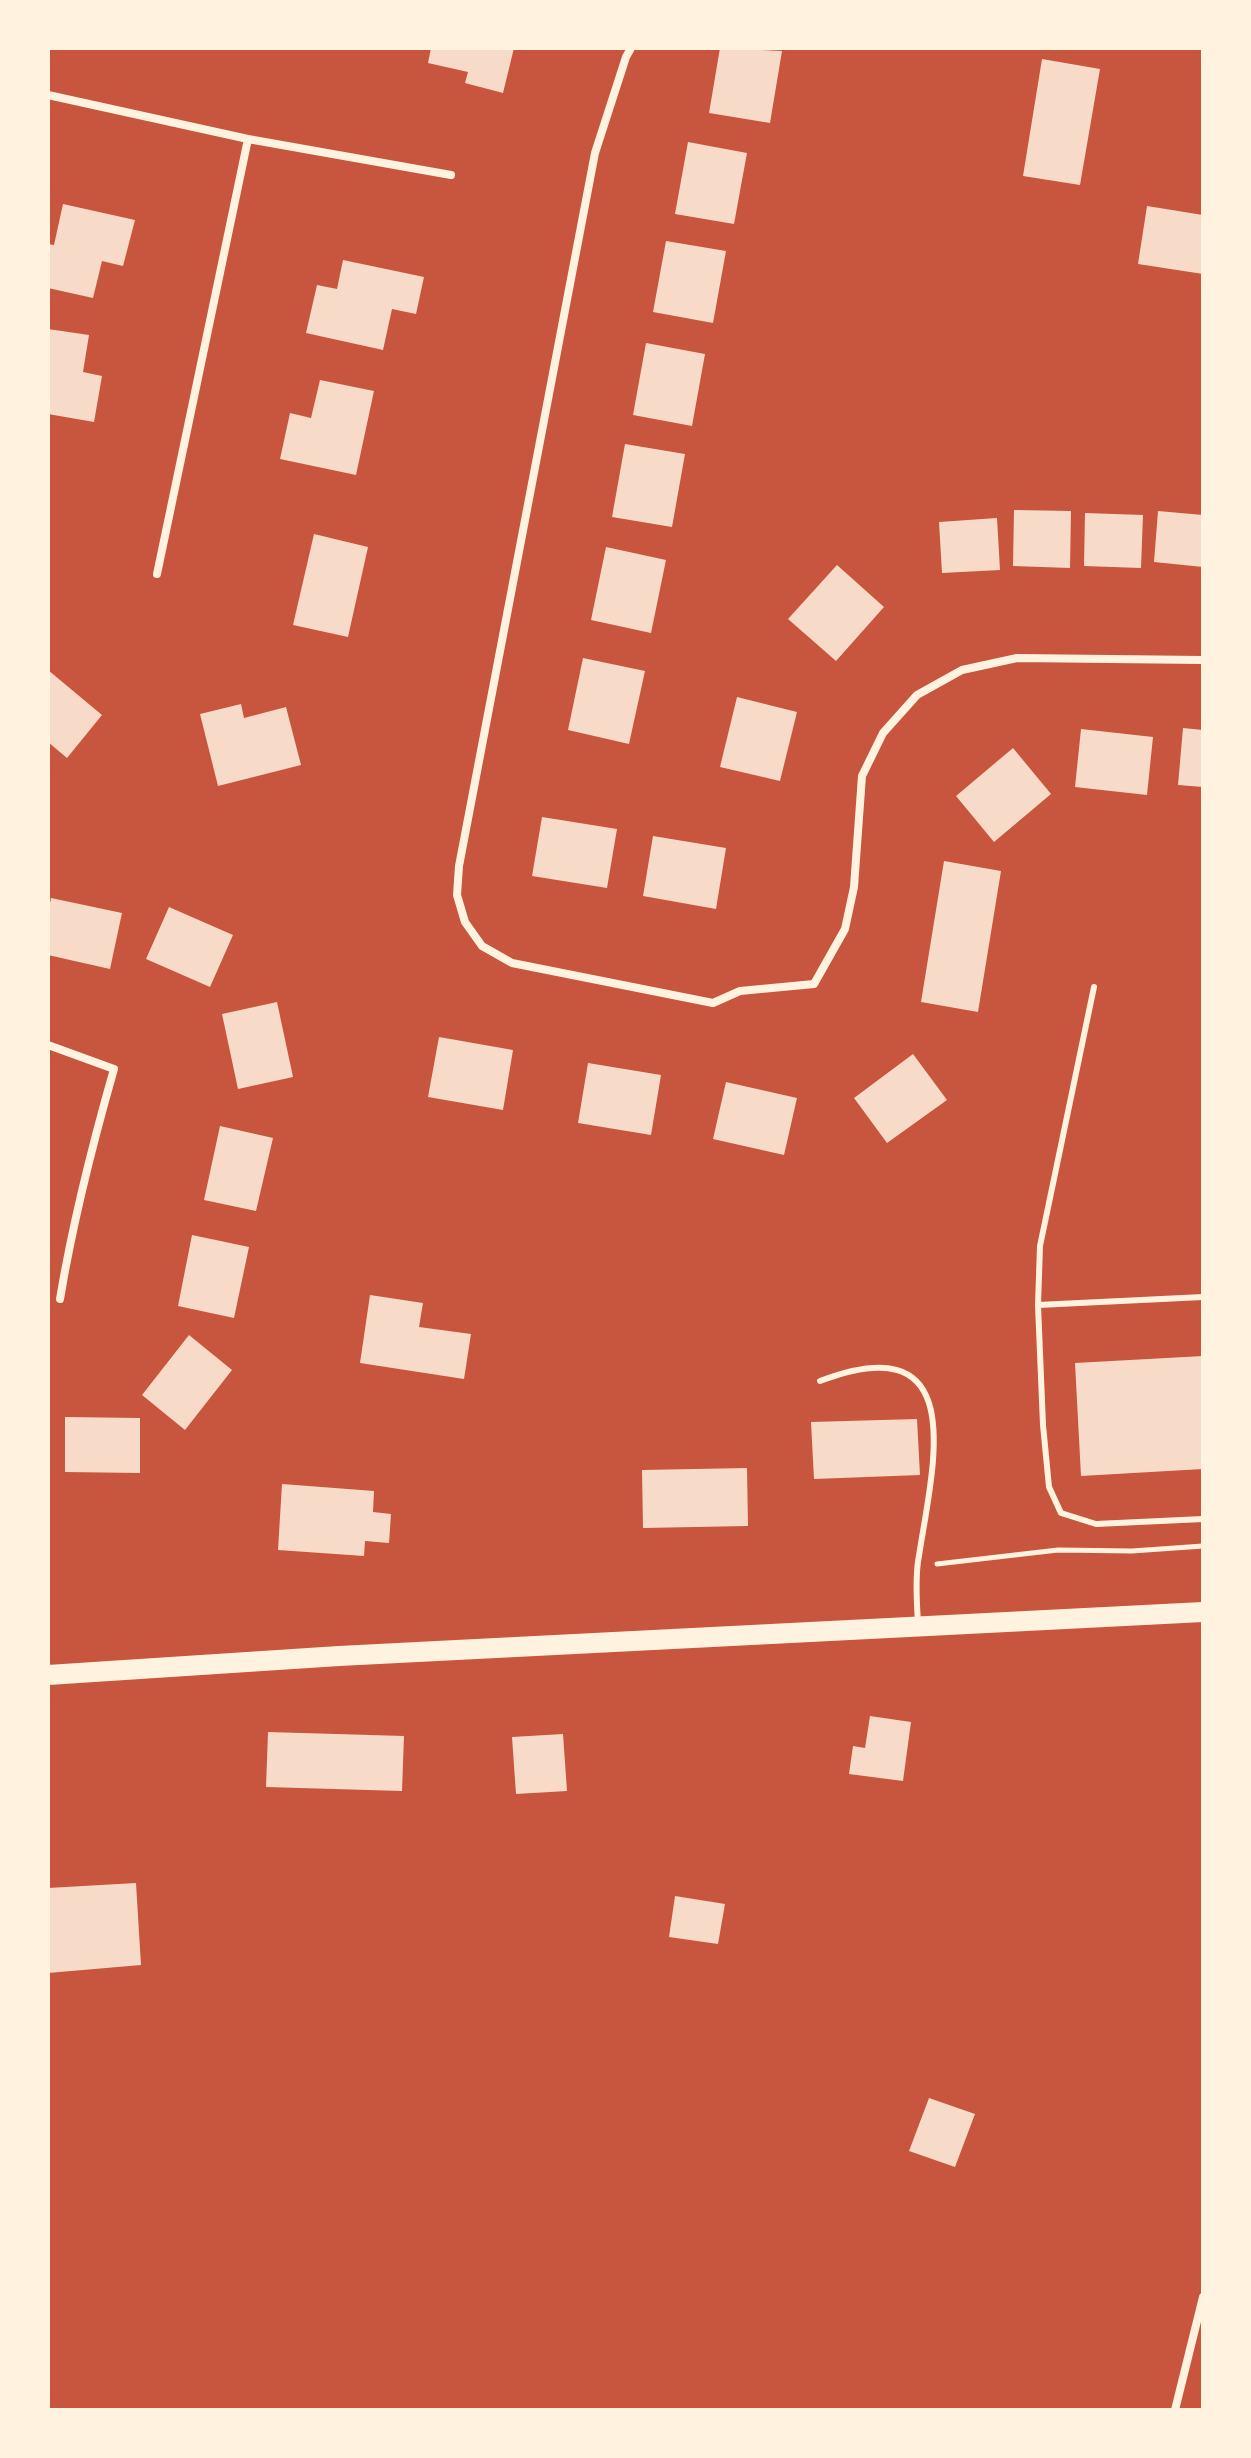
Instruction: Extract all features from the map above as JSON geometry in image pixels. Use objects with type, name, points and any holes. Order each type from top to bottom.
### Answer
[{"type":"main road","points":[[48,1675],[339,1656],[1203,1612]]},
{"type":"street","points":[[631,48],[595,153],[459,866],[457,895],[465,922],[482,946],[512,963],[713,1003],[740,991],[814,984],[845,929],[854,887],[862,776],[883,733],[917,695],[962,670],[1017,658],[1203,660]]},
{"type":"street","points":[[48,95],[248,139],[451,175]]},
{"type":"street","points":[[157,574],[248,139]]},
{"type":"street","points":[[48,1045],[114,1069],[83,1179],[60,1299]]},
{"type":"street","points":[[1175,2410],[1203,2297]]},
{"type":"lane","points":[[1094,987],[1040,1246],[1038,1305],[1049,1487],[1061,1513],[1096,1524],[1203,1519]]},
{"type":"lane","points":[[1038,1305],[1203,1297]]},
{"type":"lane","points":[[820,1381],[852,1369],[889,1366],[914,1377],[928,1401],[934,1426],[934,1470],[917,1565],[918,1627]]},
{"type":"path","points":[[917,1565],[1058,1550],[1132,1551],[1203,1546]]},
{"type":"building","points":[[431,48],[514,48],[503,93],[465,83],[468,72],[428,63]]},
{"type":"building","points":[[720,48],[782,51],[770,123],[709,113]]},
{"type":"building","points":[[1042,59],[1100,69],[1080,185],[1023,176]]},
{"type":"building","points":[[688,142],[747,153],[734,224],[675,214]]},
{"type":"building","points":[[63,204],[135,220],[123,266],[102,261],[93,298],[48,288],[48,244],[54,245]]},
{"type":"building","points":[[1147,206],[1203,215],[1203,274],[1138,264]]},
{"type":"building","points":[[666,241],[726,251],[713,323],[653,312]]},
{"type":"building","points":[[343,260],[424,277],[416,314],[392,309],[383,350],[306,333],[317,285],[337,289]]},
{"type":"building","points":[[48,329],[89,335],[83,372],[102,376],[94,422],[48,414]]},
{"type":"building","points":[[646,343],[705,354],[692,426],[633,415]]},
{"type":"building","points":[[320,380],[374,391],[356,475],[280,459],[290,413],[311,418]]},
{"type":"building","points":[[625,444],[685,454],[672,527],[612,517]]},
{"type":"building","points":[[1014,510],[1071,511],[1070,568],[1013,566]]},
{"type":"building","points":[[1158,511],[1203,515],[1203,567],[1154,562]]},
{"type":"building","points":[[1085,513],[1143,515],[1141,568],[1084,566]]},
{"type":"building","points":[[997,518],[1000,570],[942,573],[939,522]]},
{"type":"building","points":[[314,534],[368,547],[348,637],[293,625]]},
{"type":"building","points":[[606,547],[666,560],[651,633],[591,620]]},
{"type":"building","points":[[837,565],[884,607],[836,661],[788,619]]},
{"type":"building","points":[[583,658],[645,671],[629,744],[568,730]]},
{"type":"building","points":[[48,670],[102,715],[67,758],[48,742]]},
{"type":"building","points":[[737,697],[797,712],[780,781],[720,767]]},
{"type":"building","points":[[241,704],[244,718],[286,707],[301,765],[218,786],[200,714]]},
{"type":"building","points":[[1183,728],[1203,730],[1203,787],[1178,785]]},
{"type":"building","points":[[1081,729],[1153,737],[1147,795],[1075,787]]},
{"type":"building","points":[[1013,748],[1051,794],[994,842],[956,796]]},
{"type":"building","points":[[542,817],[617,829],[607,888],[532,876]]},
{"type":"building","points":[[653,836],[726,848],[716,909],[643,896]]},
{"type":"building","points":[[944,861],[1001,871],[978,1012],[921,1002]]},
{"type":"building","points":[[51,898],[122,913],[110,969],[48,955]]},
{"type":"building","points":[[169,907],[233,935],[210,987],[146,959]]},
{"type":"building","points":[[277,1002],[293,1077],[238,1089],[222,1014]]},
{"type":"building","points":[[439,1037],[513,1050],[503,1110],[428,1097]]},
{"type":"building","points":[[913,1054],[947,1100],[887,1143],[854,1098]]},
{"type":"building","points":[[588,1063],[661,1075],[651,1135],[578,1123]]},
{"type":"building","points":[[726,1082],[797,1098],[784,1155],[713,1139]]},
{"type":"building","points":[[220,1126],[273,1138],[256,1211],[204,1200]]},
{"type":"building","points":[[192,1235],[249,1247],[234,1318],[178,1306]]},
{"type":"building","points":[[370,1295],[423,1303],[419,1327],[471,1334],[464,1379],[360,1363]]},
{"type":"building","points":[[189,1335],[232,1370],[185,1430],[142,1395]]},
{"type":"building","points":[[1203,1356],[1203,1469],[1081,1476],[1075,1363]]},
{"type":"building","points":[[65,1417],[140,1418],[140,1473],[65,1472]]},
{"type":"building","points":[[917,1419],[920,1475],[814,1479],[811,1422]]},
{"type":"building","points":[[747,1468],[748,1526],[643,1528],[642,1470]]},
{"type":"building","points":[[282,1484],[374,1491],[373,1512],[391,1514],[389,1543],[365,1541],[364,1556],[278,1550]]},
{"type":"building","points":[[870,1716],[911,1722],[903,1781],[849,1774],[853,1746],[865,1748]]},
{"type":"building","points":[[268,1732],[404,1736],[402,1791],[266,1787]]},
{"type":"building","points":[[563,1734],[567,1791],[516,1794],[512,1737]]},
{"type":"building","points":[[136,1883],[141,1965],[48,1973],[48,1888]]},
{"type":"building","points":[[675,1896],[725,1904],[718,1944],[669,1937]]},
{"type":"building","points":[[929,2098],[975,2114],[955,2167],[909,2151]]}]
